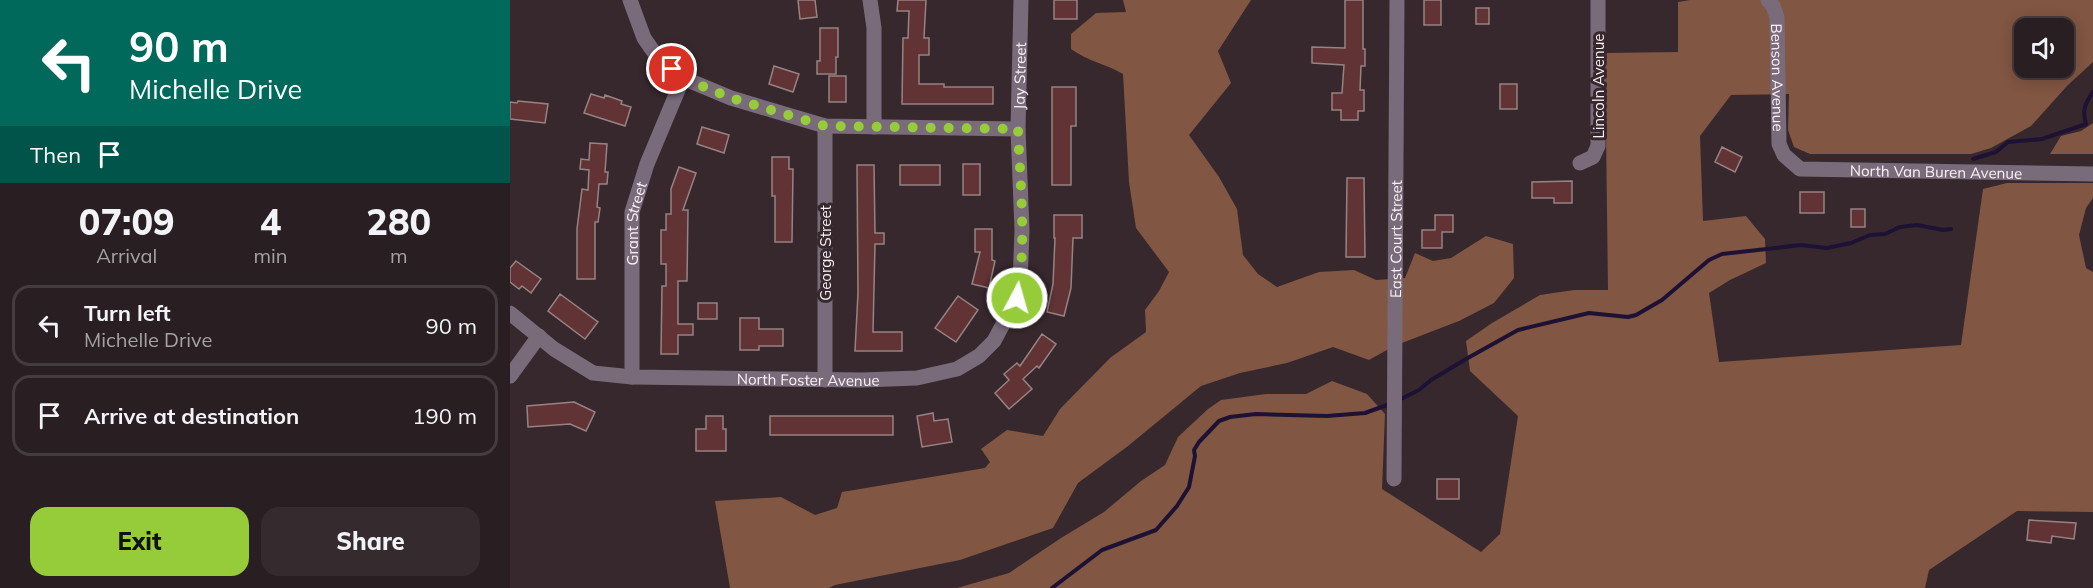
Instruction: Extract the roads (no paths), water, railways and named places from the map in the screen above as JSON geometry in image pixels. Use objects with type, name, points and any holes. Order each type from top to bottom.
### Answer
[{"type":"street","points":[[630,0],[633,13],[660,61],[683,78],[731,98],[825,126],[1018,129]]},
{"type":"street","points":[[870,0],[874,28],[874,127]]},
{"type":"street","name":"Jay Street","points":[[980,356],[994,341],[1008,317],[1020,285],[1022,230],[1018,129],[1021,0]]},
{"type":"street","name":"East Court Street","points":[[1394,480],[1397,0]]},
{"type":"street","name":"Lincoln Avenue","points":[[1580,163],[1593,157],[1598,147],[1598,0]]},
{"type":"street","name":"Benson Avenue","points":[[1768,0],[1777,17],[1777,131],[1784,156]]},
{"type":"street","name":"Grant Street","points":[[632,377],[632,212],[647,164],[683,78]]},
{"type":"street","name":"George Street","points":[[825,126],[825,380]]},
{"type":"street","name":"North Van Buren Avenue","points":[[1784,156],[1800,169],[2093,174]]},
{"type":"street","name":"North Foster Avenue","points":[[510,313],[554,349],[593,374],[632,377],[825,380],[916,378],[957,369],[980,356]]},
{"type":"street","points":[[510,376],[539,336]]},
{"type":"waterway","points":[[1973,159],[1996,152],[2008,142],[2042,139],[2086,124],[2085,107],[2093,92]]},
{"type":"waterway","points":[[1399,400],[1518,330],[1589,313],[1628,317],[1636,315],[1662,300],[1709,260],[1722,254],[1801,245],[1827,248],[1851,243],[1870,235],[1885,234],[1900,227],[1917,225],[1943,230],[1951,229]]},
{"type":"waterway","points":[[1052,588],[1102,550],[1156,530],[1177,506],[1189,487],[1194,450],[1219,421],[1230,417],[1256,414],[1327,416],[1365,413],[1390,404]]}]
